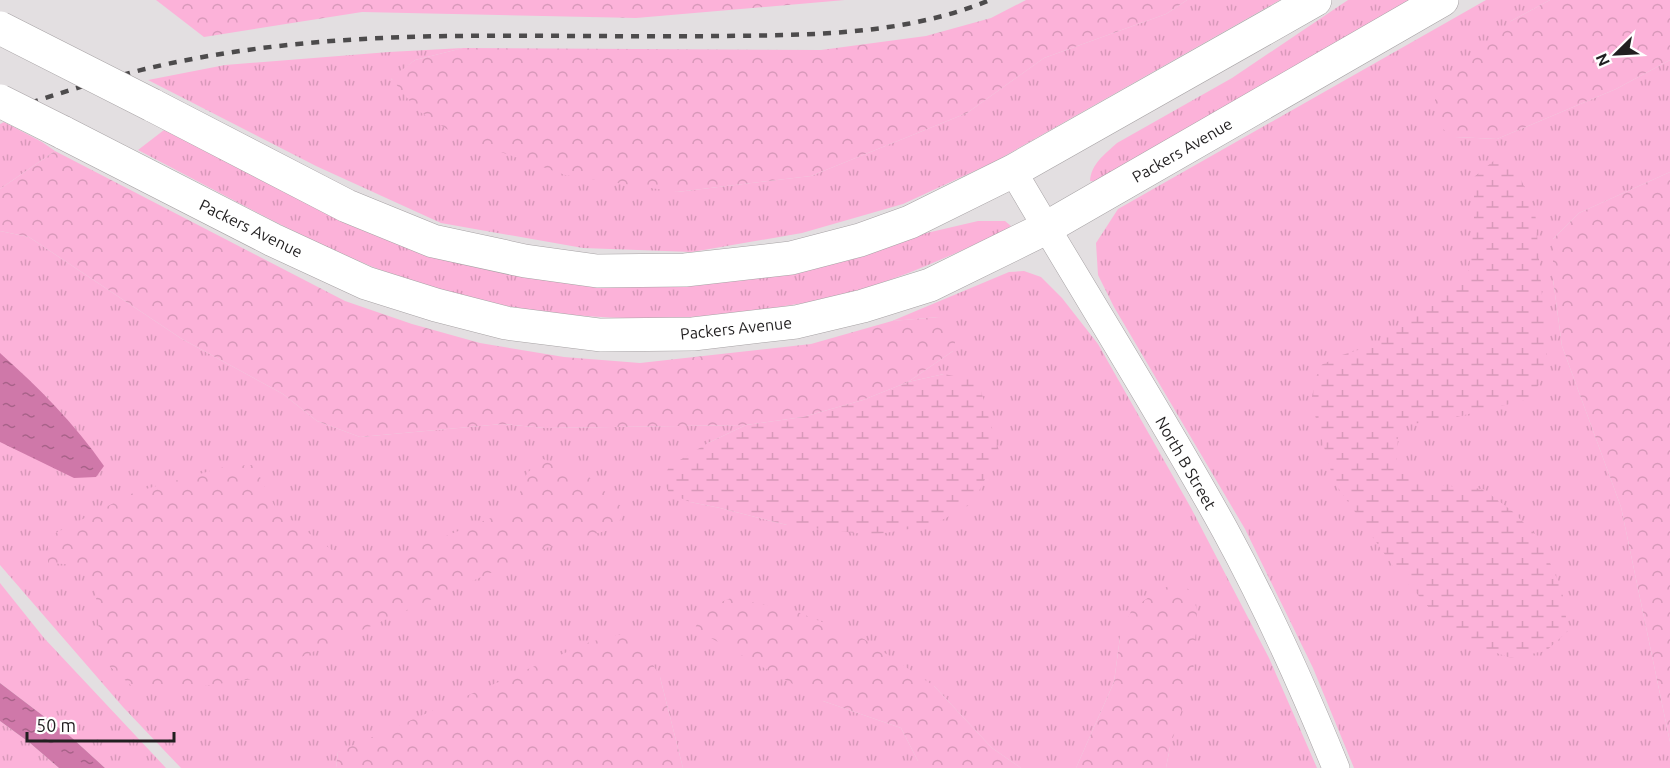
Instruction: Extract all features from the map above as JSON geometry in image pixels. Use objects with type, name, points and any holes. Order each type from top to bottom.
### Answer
[{"type":"main road","points":[[0,28],[347,206],[433,241],[525,261],[597,271],[685,270],[791,258],[860,240],[910,222],[1012,171],[1315,0]]},
{"type":"main road","name":"Packers Avenue","points":[[0,101],[273,240],[366,283],[436,306],[506,323],[600,334],[693,334],[796,322],[863,306],[930,285],[1046,228],[1442,0]]},
{"type":"street","name":"North B Street","points":[[1012,171],[1225,530],[1273,623],[1336,768]]},
{"type":"green space","points":[[156,0],[845,0],[636,18],[362,12],[204,37]]},
{"type":"green space","points":[[1026,0],[1187,0],[1166,14],[1044,58],[967,113],[811,176],[677,192],[565,175],[459,137],[417,110],[391,78],[415,60],[463,48],[821,50],[926,36],[991,18]]},
{"type":"green space","points":[[1187,0],[1280,0],[994,162],[903,204],[802,233],[692,252],[583,248],[441,223],[316,166],[148,80],[225,65],[463,48],[415,60],[391,79],[677,192],[811,176],[967,113],[1044,58],[1166,14]]},
{"type":"green space","points":[[1348,0],[1416,0],[1097,182],[1090,181],[1096,164],[1117,143],[1232,78]]},
{"type":"green space","points":[[1486,0],[1550,0],[1511,21],[1455,137],[1497,139],[1616,89],[1670,60],[1670,172],[1579,213],[1553,239],[1553,279],[1562,346],[1621,507],[1670,742],[1670,768],[1354,768],[1313,668],[1245,529],[1114,307],[1098,275],[1096,243],[1118,209]]},
{"type":"green space","points":[[1550,0],[1670,0],[1670,60],[1616,89],[1497,139],[1455,137],[1435,124],[1435,92],[1511,21]]},
{"type":"green space","points":[[4,122],[55,151],[0,189],[0,124]]},
{"type":"green space","points":[[164,130],[581,283],[918,235],[978,221],[1005,221],[1011,226],[918,269],[856,292],[822,301],[689,317],[640,318],[542,312],[494,304],[447,292],[401,278],[334,250],[138,150]]},
{"type":"green space","points":[[55,151],[345,301],[412,324],[480,343],[564,357],[640,363],[811,344],[892,321],[939,317],[958,329],[953,351],[908,382],[863,400],[803,417],[746,425],[545,428],[502,424],[360,437],[317,421],[283,394],[182,339],[29,237],[0,231],[0,189]]},
{"type":"green space","points":[[1497,158],[1517,171],[1535,210],[1548,369],[1530,399],[1440,421],[1399,425],[1396,465],[1415,483],[1483,489],[1512,511],[1539,538],[1562,590],[1568,631],[1546,651],[1511,658],[1456,639],[1393,566],[1334,482],[1311,401],[1319,366],[1342,355],[1377,344],[1435,300],[1469,270],[1474,226],[1474,177]]},
{"type":"green space","points":[[1670,172],[1670,742],[1621,507],[1562,346],[1553,279],[1553,239],[1579,213]]},
{"type":"green space","points":[[0,231],[29,237],[182,339],[283,394],[317,421],[360,437],[502,424],[545,428],[746,425],[708,443],[690,502],[787,525],[944,374],[908,382],[953,351],[939,317],[892,321],[1009,272],[1024,271],[1041,277],[1062,298],[1098,344],[1191,508],[1269,658],[1317,768],[1166,768],[1170,747],[1120,637],[1114,682],[1076,768],[1021,768],[992,748],[934,686],[823,701],[901,728],[918,761],[918,768],[683,768],[660,677],[338,752],[336,768],[181,768],[123,707],[0,565]]},
{"type":"green space","points":[[944,374],[978,381],[999,451],[973,503],[933,525],[873,535],[787,525],[690,502],[669,493],[662,478],[670,466],[708,443],[746,425],[803,417],[863,400],[908,382]]},
{"type":"green space","points":[[543,459],[589,477],[625,510],[616,528],[551,546],[252,679],[170,691],[135,689],[105,662],[99,632],[95,584],[78,565],[48,563],[48,537],[135,492],[228,466],[254,465],[276,509],[332,550],[403,553],[514,509],[527,473]]},
{"type":"green space","points":[[0,583],[44,638],[166,768],[105,768],[71,737],[0,683]]},
{"type":"green space","points":[[1177,585],[1191,590],[1197,610],[1193,675],[1170,747],[1166,768],[1076,768],[1114,682],[1120,637],[1132,609],[1162,588]]},
{"type":"green space","points":[[731,598],[795,611],[864,639],[934,686],[992,748],[1021,768],[918,768],[918,761],[901,728],[823,701],[695,629],[702,610]]},
{"type":"green space","points":[[634,631],[660,677],[683,768],[336,768],[338,752],[590,642]]},
{"type":"green space","points":[[0,721],[30,743],[59,768],[0,768]]},
{"type":"water","points":[[0,353],[55,406],[93,450],[104,466],[96,477],[74,478],[0,442]]},
{"type":"water","points":[[0,683],[71,737],[105,768],[59,768],[0,721]]},
{"type":"railway","points":[[0,113],[145,69],[260,48],[416,37],[722,36],[859,31],[925,20],[958,12],[990,0]]}]
